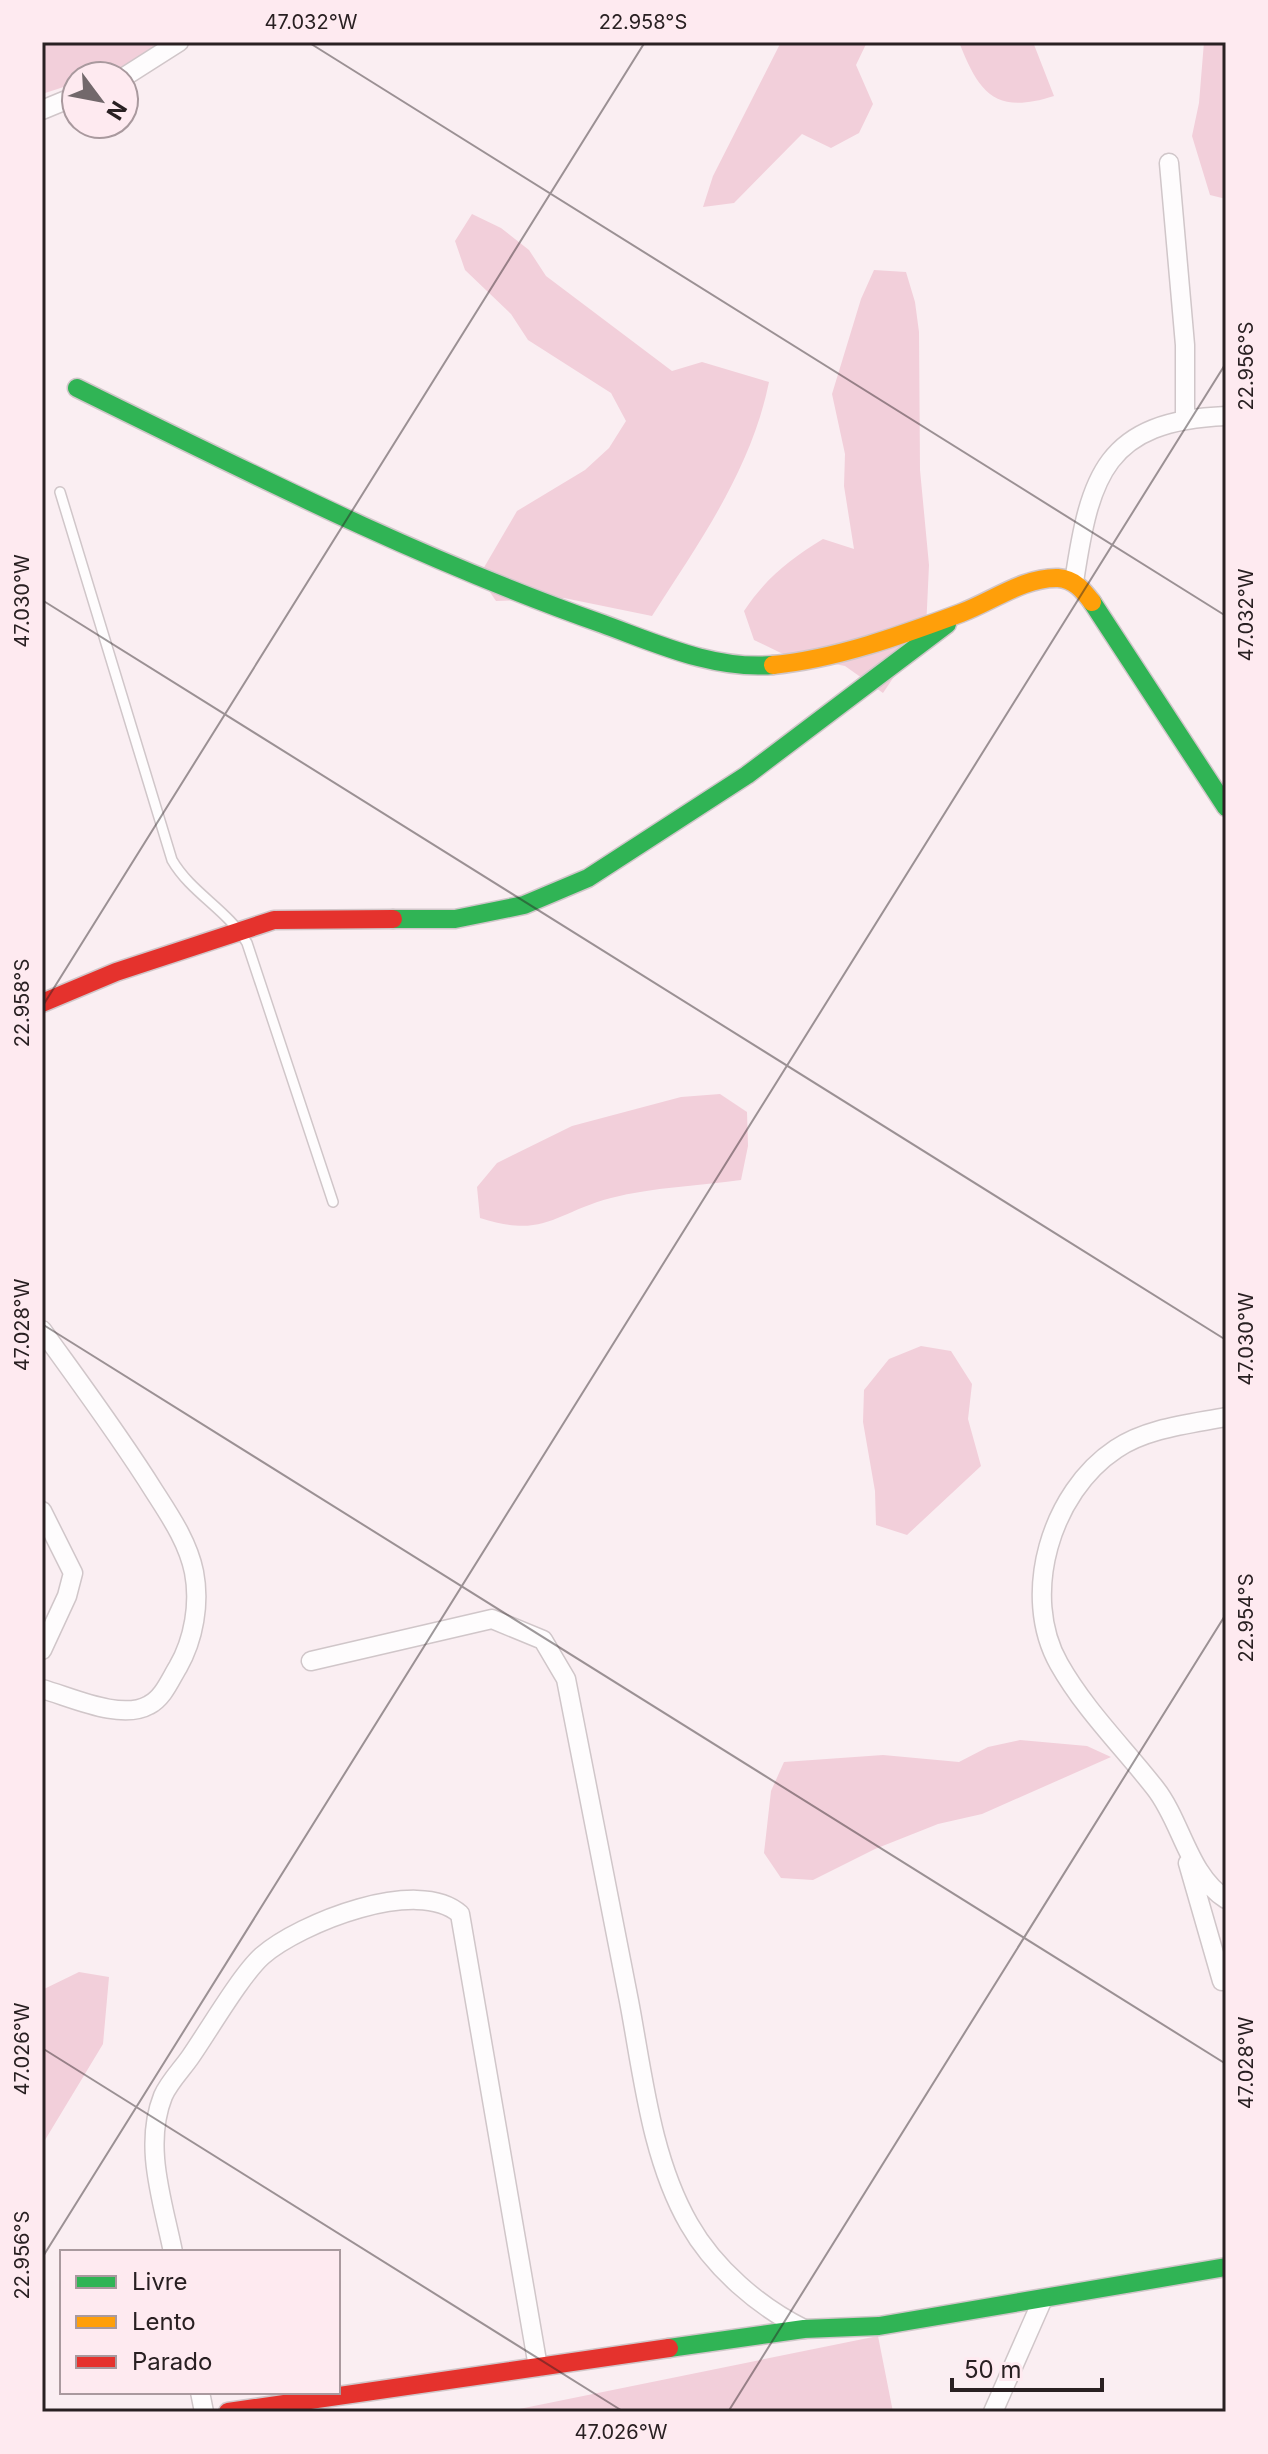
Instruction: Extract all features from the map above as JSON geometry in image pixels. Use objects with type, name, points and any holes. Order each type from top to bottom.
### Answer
[{"type":"street","points":[[140,67],[179,42]]},
{"type":"street","points":[[1169,163],[1185,345],[1185,418]]},
{"type":"street","points":[[77,388],[332,513],[507,590],[704,660],[762,666],[807,662],[962,613],[1035,580],[1061,578],[1074,582],[1089,598],[1226,807]]},
{"type":"street","points":[[1074,582],[1083,522],[1102,471],[1119,450],[1139,435],[1185,418],[1226,416]]},
{"type":"street","points":[[42,1003],[116,972],[274,920],[455,919],[524,905],[588,878],[747,775],[962,613]]},
{"type":"street","points":[[42,1330],[125,1444],[181,1533],[194,1572],[197,1613],[182,1659],[163,1692],[149,1705],[133,1710],[110,1708],[42,1689]]},
{"type":"street","points":[[1226,1417],[1149,1433],[1117,1448],[1095,1466],[1072,1494],[1054,1531],[1042,1598],[1045,1631],[1059,1663],[1097,1720],[1158,1791],[1206,1881],[1226,1899]]},
{"type":"street","points":[[42,1511],[73,1573],[67,1596],[42,1650]]},
{"type":"street","points":[[311,1661],[492,1619],[543,1640],[566,1679],[650,2114],[673,2191],[690,2227],[730,2275],[774,2315],[804,2329]]},
{"type":"street","points":[[1182,1837],[1225,1983]]},
{"type":"street","points":[[173,2250],[152,2144],[164,2095],[261,1957],[326,1918],[401,1901],[436,1901],[460,1914],[538,2367]]},
{"type":"street","points":[[228,2412],[804,2329],[879,2326],[1042,2301],[1226,2267]]},
{"type":"street","points":[[993,2412],[1042,2301]]},
{"type":"lane","points":[[60,492],[104,647],[172,860],[184,881],[240,931],[333,1202]]},
{"type":"shaded area","points":[[42,42],[167,42],[164,54],[140,62],[60,60],[60,88],[42,94]]},
{"type":"shaded area","points":[[781,42],[867,42],[856,65],[873,104],[859,133],[831,148],[802,134],[734,203],[703,207],[713,176]]},
{"type":"shaded area","points":[[959,42],[1033,42],[1054,96],[1017,103],[992,95],[974,75]]},
{"type":"shaded area","points":[[1204,42],[1226,42],[1226,199],[1210,195],[1192,136],[1199,103]]},
{"type":"shaded area","points":[[472,214],[501,228],[529,250],[546,276],[672,371],[702,362],[769,382],[761,414],[737,475],[652,616],[564,598],[496,601],[479,576],[517,511],[585,470],[609,448],[626,421],[611,393],[528,340],[511,314],[465,270],[455,241]]},
{"type":"shaded area","points":[[874,270],[906,272],[915,302],[919,332],[920,470],[929,565],[926,629],[883,693],[845,666],[783,654],[754,640],[744,611],[779,570],[823,539],[854,549],[844,486],[845,454],[832,394],[861,299]]},
{"type":"shaded area","points":[[720,1094],[747,1112],[748,1146],[741,1180],[627,1194],[535,1225],[502,1224],[480,1218],[477,1187],[497,1163],[572,1126],[681,1097]]},
{"type":"shaded area","points":[[921,1346],[951,1351],[972,1384],[968,1419],[981,1466],[907,1535],[876,1525],[875,1491],[863,1422],[864,1390],[889,1359]]},
{"type":"shaded area","points":[[1020,1740],[1087,1746],[1111,1757],[982,1814],[938,1824],[875,1849],[813,1880],[781,1878],[764,1853],[771,1791],[784,1762],[883,1755],[959,1762],[988,1747]]},
{"type":"shaded area","points":[[79,1972],[109,1977],[103,2044],[42,2145],[42,1990]]},
{"type":"shaded area","points":[[878,2336],[893,2412],[504,2412]]},
{"type":"traffic: fast","points":[[77,388],[402,544],[535,599],[686,654],[729,664],[773,665]]},
{"type":"traffic: fast","points":[[1092,602],[1226,807]]},
{"type":"traffic: fast","points":[[393,919],[455,919],[524,905],[588,878],[747,775],[947,624]]},
{"type":"traffic: fast","points":[[669,2348],[804,2329],[879,2326],[1226,2267]]},
{"type":"traffic: slow","points":[[773,665],[845,652],[892,638],[961,613],[1033,581],[1069,580],[1082,589],[1092,602]]},
{"type":"traffic: jam","points":[[42,1003],[116,972],[274,920],[393,919]]},
{"type":"traffic: jam","points":[[228,2412],[669,2348]]}]
